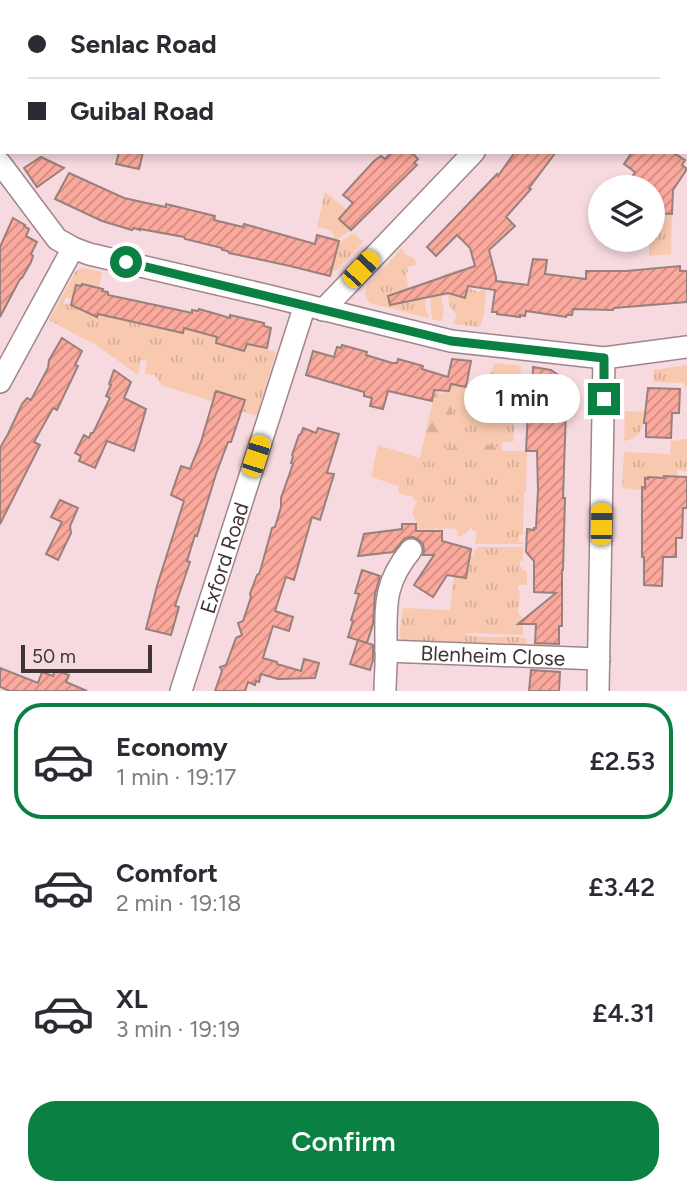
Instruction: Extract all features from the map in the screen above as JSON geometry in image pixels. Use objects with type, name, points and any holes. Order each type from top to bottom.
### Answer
[{"type":"street","name":"Exford Road","points":[[181,691],[314,307],[472,154]]},
{"type":"street","points":[[0,163],[53,235],[73,248],[89,254],[451,341],[604,358],[687,347]]},
{"type":"street","points":[[0,382],[73,248]]},
{"type":"street","points":[[598,691],[604,358]]},
{"type":"street","points":[[385,691],[386,604],[390,584],[411,550]]},
{"type":"street","name":"Blenheim Close","points":[[386,652],[599,659]]},
{"type":"green space","points":[[325,192],[347,210],[338,219],[351,230],[336,240],[333,239],[331,231],[317,227]]},
{"type":"green space","points":[[665,214],[672,214],[671,254],[649,256],[649,252],[665,252]]},
{"type":"green space","points":[[354,233],[363,242],[336,271],[332,268],[339,243]]},
{"type":"green space","points":[[402,248],[416,263],[407,267],[406,273],[410,301],[424,299],[429,318],[373,304],[366,296],[367,286]]},
{"type":"green space","points":[[82,268],[102,272],[99,287],[76,285],[72,299],[66,297],[64,303],[104,313],[105,316],[173,325],[276,352],[257,416],[161,385],[155,375],[145,374],[147,361],[141,360],[138,375],[92,342],[49,320],[76,271]]},
{"type":"green space","points":[[461,269],[469,277],[468,288],[479,292],[486,288],[480,327],[453,324],[457,315],[450,307],[448,295],[441,297],[444,310],[442,320],[432,319],[430,296],[440,276]]},
{"type":"green space","points":[[495,363],[521,366],[519,383],[524,384],[523,397],[514,396],[511,413],[528,418],[515,417],[513,442],[502,442],[501,451],[527,451],[523,535],[519,535],[519,542],[523,544],[475,544],[477,532],[472,530],[472,527],[460,537],[456,529],[417,529],[412,512],[417,502],[411,495],[399,493],[398,487],[405,484],[378,449],[379,446],[407,455],[411,464],[413,456],[420,458],[431,410],[440,409],[446,383],[483,389]]},
{"type":"green space","points":[[687,365],[687,387],[683,383],[653,382],[654,370]]},
{"type":"green space","points":[[435,391],[443,395],[452,408],[452,417],[448,420],[435,420],[443,435],[440,448],[452,449],[465,443],[480,448],[491,446],[502,449],[501,451],[433,451],[430,462],[420,459]]},
{"type":"green space","points":[[488,402],[505,404],[509,412],[509,422],[494,428],[480,422],[478,411]]},
{"type":"green space","points":[[625,411],[647,412],[640,432],[624,441]]},
{"type":"green space","points":[[687,439],[687,472],[677,469],[677,479],[672,476],[648,477],[642,490],[622,488],[624,452],[670,454],[671,441]]},
{"type":"green space","points":[[378,445],[413,456],[405,488],[371,477]]},
{"type":"green space","points":[[477,547],[523,547],[520,567],[527,572],[527,585],[518,585],[518,613],[523,618],[523,635],[466,635],[526,638],[527,644],[543,644],[543,648],[410,646],[410,641],[402,640],[399,635],[403,608],[450,610],[456,556],[474,556]]},
{"type":"building","points":[[118,154],[143,154],[139,169],[116,164]]},
{"type":"building","points":[[390,154],[413,154],[418,159],[414,163],[417,165],[351,230],[339,219],[353,203],[343,195],[374,161],[381,156],[385,159]]},
{"type":"building","points":[[514,154],[554,154],[529,188],[531,189],[506,217],[515,226],[489,250],[496,281],[528,285],[533,259],[547,260],[545,274],[586,279],[586,271],[626,271],[680,266],[680,271],[687,271],[687,302],[613,310],[573,309],[572,315],[566,317],[526,311],[525,316],[520,317],[492,312],[495,290],[468,286],[465,298],[448,293],[390,305],[388,296],[475,266],[470,248],[457,235],[436,256],[427,247],[497,174],[498,176]]},
{"type":"building","points":[[631,154],[675,154],[685,160],[682,165],[687,169],[673,190],[672,214],[665,214],[665,175],[633,175],[635,172],[624,164]]},
{"type":"building","points":[[41,157],[64,168],[37,187],[24,168]]},
{"type":"building","points":[[69,173],[124,198],[166,207],[166,204],[215,216],[214,220],[243,227],[244,224],[315,244],[317,235],[339,241],[330,276],[229,253],[222,248],[184,237],[134,228],[132,230],[102,221],[55,199]]},
{"type":"building","points":[[13,218],[29,229],[26,236],[37,242],[31,254],[31,262],[0,317],[0,247]]},
{"type":"building","points":[[76,285],[103,289],[108,295],[192,313],[192,310],[199,309],[230,318],[230,315],[264,323],[264,326],[271,328],[267,348],[247,344],[244,351],[216,343],[217,337],[184,328],[183,333],[98,314],[97,317],[71,305]]},
{"type":"building","points":[[62,338],[82,351],[75,365],[78,366],[57,410],[53,408],[34,442],[40,445],[0,524],[0,448],[22,404],[27,398],[31,400]]},
{"type":"building","points":[[342,345],[392,363],[397,363],[398,359],[423,366],[422,369],[448,377],[452,359],[471,361],[466,387],[451,384],[449,391],[434,390],[432,401],[388,391],[383,409],[370,406],[372,398],[364,396],[364,392],[306,375],[313,351],[334,357],[337,347],[341,348]]},
{"type":"building","points":[[533,367],[551,370],[567,381],[562,626],[559,626],[559,644],[535,643],[536,624],[518,624],[556,593],[534,592],[534,561],[526,552],[527,529],[536,528],[538,490],[537,451],[526,451]]},
{"type":"building","points":[[114,370],[131,382],[124,398],[146,409],[134,451],[107,441],[95,468],[79,461],[81,456],[75,453],[84,435],[89,438],[93,433],[110,398],[106,396]]},
{"type":"building","points":[[648,388],[680,389],[679,413],[672,413],[671,438],[646,437],[644,423]]},
{"type":"building","points":[[216,391],[245,400],[231,442],[228,442],[216,474],[197,536],[195,535],[187,561],[190,562],[175,606],[179,607],[171,635],[146,629],[184,501],[171,495],[181,466],[190,469]]},
{"type":"building","points":[[303,428],[316,433],[318,428],[339,434],[327,473],[334,474],[320,520],[312,517],[294,580],[286,577],[275,611],[293,617],[289,631],[273,626],[263,658],[301,671],[304,659],[319,663],[315,678],[278,679],[261,674],[259,682],[256,681],[255,685],[248,682],[245,691],[215,691],[222,671],[220,667],[226,665],[236,638],[242,635],[238,623],[243,621],[272,528],[275,527],[281,498],[293,464],[292,455]]},
{"type":"building","points":[[687,477],[687,508],[683,508],[682,538],[676,538],[676,557],[663,557],[662,586],[644,585],[642,487],[645,488],[645,478]]},
{"type":"building","points":[[60,500],[78,508],[70,526],[71,533],[58,560],[46,554],[62,522],[51,517]]},
{"type":"building","points":[[402,524],[416,524],[416,531],[442,531],[442,541],[471,549],[466,578],[447,575],[433,597],[414,585],[434,555],[423,555],[423,544],[413,537],[405,538],[393,552],[358,556],[364,534],[402,529]]},
{"type":"building","points":[[362,570],[380,576],[375,594],[373,624],[367,643],[348,637],[359,594],[355,593]]},
{"type":"building","points":[[358,640],[373,645],[370,670],[350,664]]},
{"type":"building","points":[[0,668],[38,683],[42,672],[53,676],[55,670],[69,675],[66,682],[87,691],[10,691],[0,687]]},
{"type":"building","points":[[531,670],[560,672],[559,691],[529,691]]},
{"type":"route","points":[[126,262],[451,341],[604,358],[604,399]]}]
